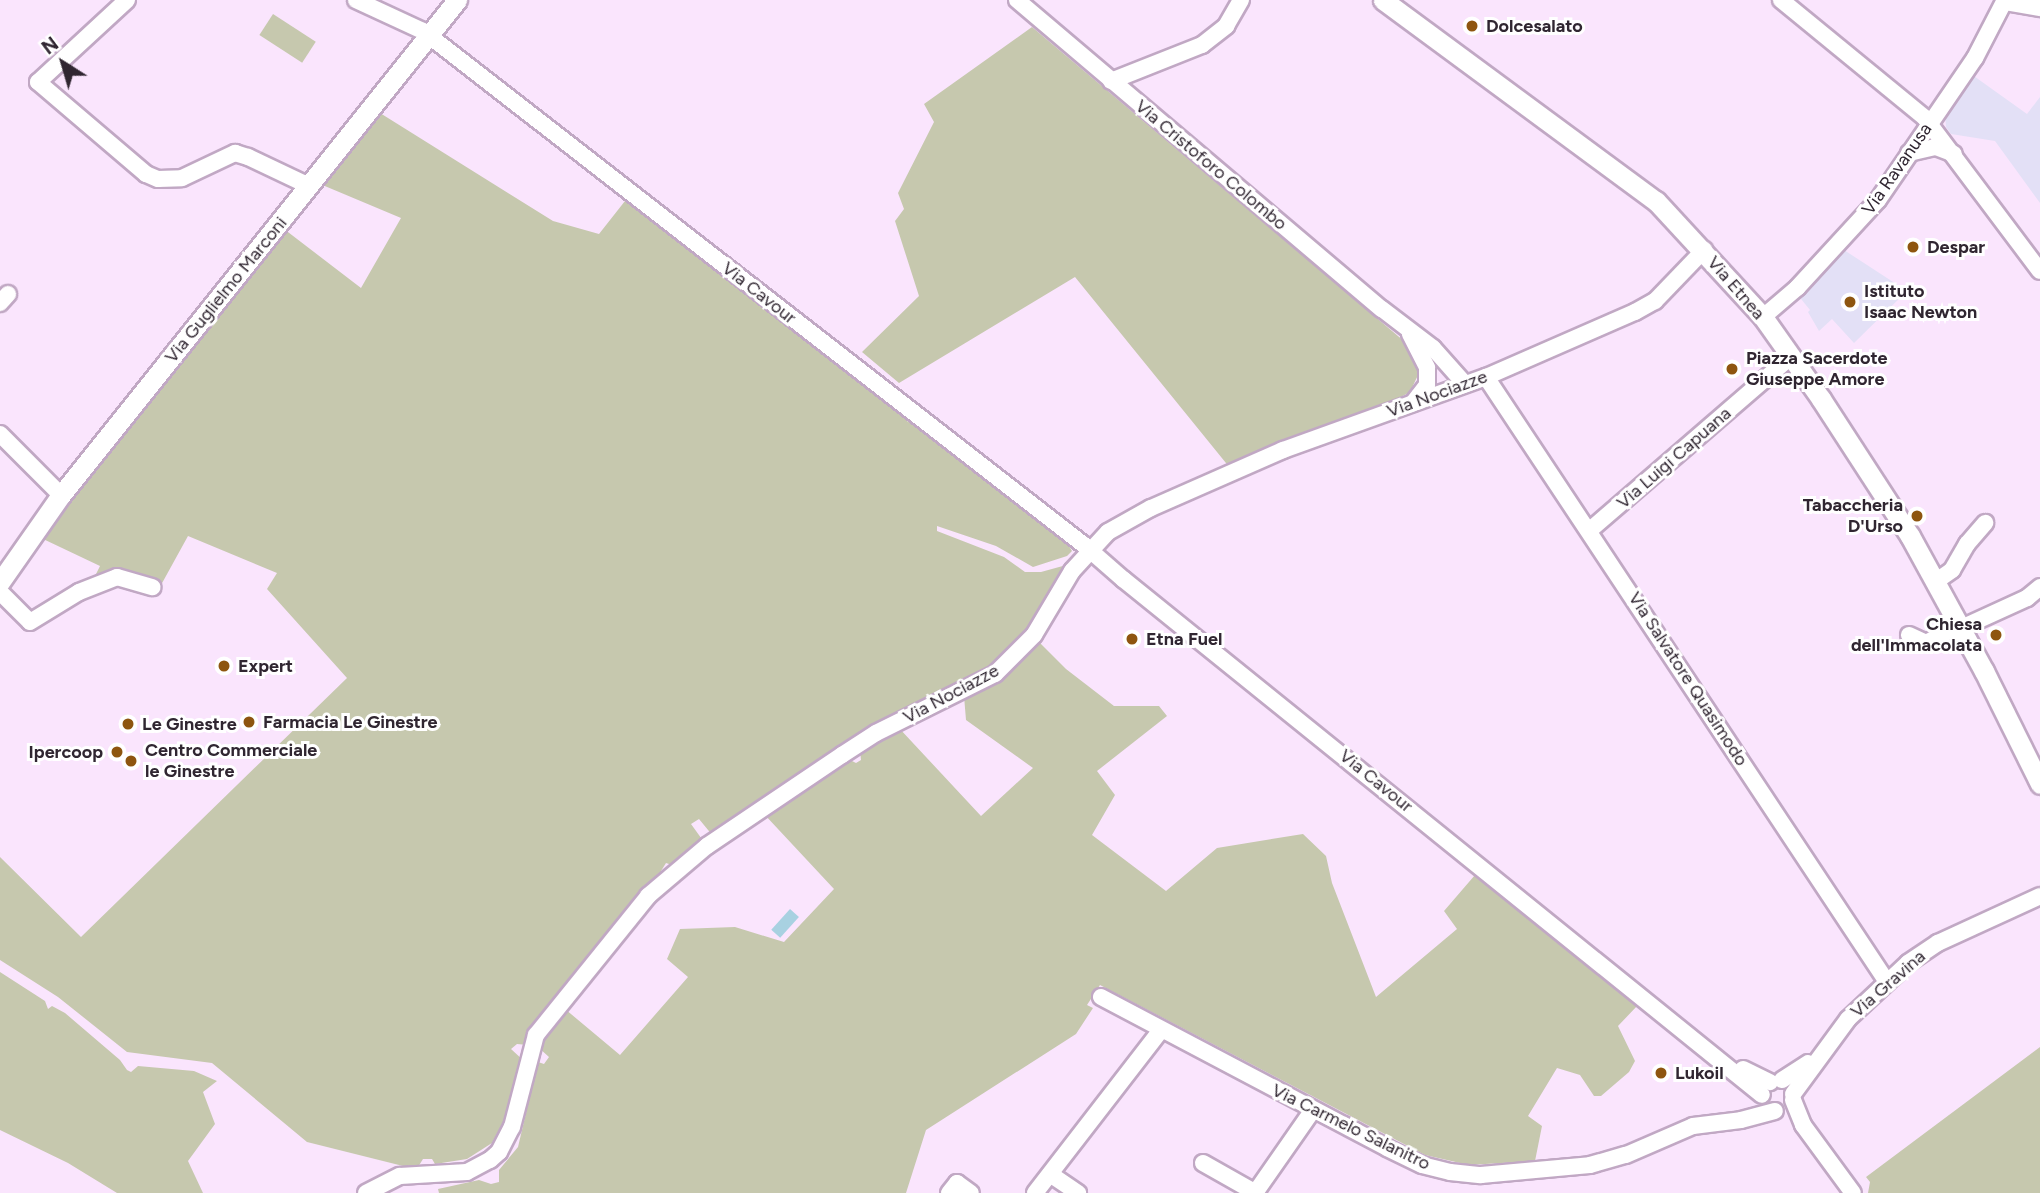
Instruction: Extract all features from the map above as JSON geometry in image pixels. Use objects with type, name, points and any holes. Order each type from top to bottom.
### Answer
[{"type":"main road","name":"Via Guglielmo Marconi","points":[[0,582],[61,495],[457,0]]},
{"type":"main road","name":"Via Etnea","points":[[1383,0],[1656,201],[1763,317],[1789,358],[1821,399],[1935,582],[1984,671],[2040,784]]},
{"type":"street","points":[[127,0],[38,82],[146,174],[158,179],[182,178],[235,153],[309,186]]},
{"type":"street","name":"Via Cavour","points":[[356,0],[429,36],[1089,549],[1100,550],[1146,595],[1607,967],[1647,993],[1769,1089]]},
{"type":"street","name":"Via Cristoforo Colombo","points":[[1017,0],[1406,329],[1433,348],[1465,384]]},
{"type":"street","points":[[1111,81],[1202,45],[1226,26],[1241,0]]},
{"type":"street","points":[[1780,0],[1929,124],[1955,154],[2040,271]]},
{"type":"street","points":[[2005,1],[2036,5]]},
{"type":"street","name":"Via Ravanusa","points":[[1763,317],[1797,288],[1878,200],[1975,58],[2005,1]]},
{"type":"street","points":[[1909,153],[1936,147],[1955,154]]},
{"type":"street","name":"Via Nociazze","points":[[366,1193],[400,1176],[427,1177],[480,1168],[499,1152],[512,1127],[524,1090],[536,1035],[648,896],[707,846],[842,755],[888,727],[995,674],[1034,635],[1072,570],[1089,549],[1108,532],[1151,508],[1283,450],[1413,404],[1434,389],[1486,377],[1655,302],[1704,250]]},
{"type":"street","points":[[1406,329],[1427,368],[1434,389]]},
{"type":"street","name":"Via Luigi Capuana","points":[[1590,530],[1789,358]]},
{"type":"street","name":"Via Salvatore Quasimodo","points":[[1486,377],[1590,530],[1887,982]]},
{"type":"street","points":[[0,434],[61,495]]},
{"type":"street","points":[[1935,582],[1952,570],[1967,544],[1985,523]]},
{"type":"street","points":[[0,592],[30,622],[79,592],[117,577],[153,587]]},
{"type":"street","points":[[1909,635],[1926,643],[1958,627],[2000,612],[2039,589]]},
{"type":"street","name":"Via Gravina","points":[[1786,1104],[1848,1019],[1887,982],[1938,943],[2040,896]]},
{"type":"street","name":"Via Carmelo Salanitro","points":[[1101,997],[1422,1165],[1480,1175],[1590,1165],[1626,1155],[1693,1126],[1741,1120],[1786,1104]]},
{"type":"street","points":[[1035,1193],[1161,1030]]},
{"type":"street","points":[[1741,1120],[1769,1089],[1824,1051]]},
{"type":"street","points":[[1769,1089],[1790,1085],[1786,1104]]},
{"type":"street","points":[[1769,1089],[1765,1106],[1786,1104]]},
{"type":"street","points":[[1786,1104],[1853,1193]]},
{"type":"street","points":[[1203,1163],[1256,1193],[1313,1110]]},
{"type":"street","points":[[1050,1174],[1078,1193]]},
{"type":"street","points":[[388,1193],[427,1177]]},
{"type":"street","points":[[949,1193],[957,1183],[971,1193]]},
{"type":"shaded area","points":[[1971,74],[2027,114],[2040,97],[2040,203],[1995,141],[1951,134],[1946,127],[1945,113]]},
{"type":"shaded area","name":"Istituto Isaac Newton","points":[[1844,250],[1907,291],[1854,343],[1832,319],[1819,331],[1808,312],[1810,310],[1797,294],[1813,283]]},
{"type":"green space","points":[[273,14],[316,42],[302,63],[259,35]]},
{"type":"green space","points":[[1032,27],[1411,347],[1419,373],[1410,392],[1375,411],[1230,468],[1075,277],[899,383],[862,352],[919,296],[895,221],[904,209],[898,193],[934,122],[924,104]]},
{"type":"green space","points":[[380,113],[553,221],[599,234],[625,201],[907,416],[907,421],[916,427],[919,424],[1065,539],[1072,551],[1067,556],[1033,567],[996,546],[937,526],[937,531],[1004,557],[1025,572],[1041,572],[1070,564],[1033,628],[990,671],[713,836],[699,819],[691,824],[704,842],[675,866],[666,863],[661,871],[662,876],[528,1045],[517,1044],[511,1049],[524,1061],[512,1105],[492,1143],[467,1159],[435,1164],[432,1159],[423,1159],[418,1167],[407,1167],[307,1142],[212,1063],[127,1052],[58,997],[0,960],[0,857],[81,937],[347,678],[267,589],[277,573],[188,536],[161,585],[117,569],[94,578],[100,566],[41,538],[71,495],[149,396],[155,398],[159,392],[156,388],[284,229],[361,288],[401,218],[320,184]]},
{"type":"green space","points":[[1038,641],[1066,669],[1114,706],[1159,706],[1167,716],[1097,771],[1115,795],[1092,835],[1166,891],[1217,848],[1303,834],[1326,856],[1332,883],[1376,997],[1457,929],[1444,911],[1475,875],[1638,1005],[1618,1026],[1635,1061],[1629,1072],[1601,1096],[1594,1096],[1580,1075],[1557,1068],[1528,1116],[1542,1126],[1535,1161],[1469,1165],[1425,1155],[1100,985],[1087,1005],[1093,1008],[1076,1034],[926,1130],[906,1193],[439,1193],[438,1189],[479,1180],[491,1184],[499,1182],[499,1170],[518,1147],[538,1062],[544,1064],[549,1057],[539,1048],[541,1038],[565,1009],[620,1055],[688,977],[667,959],[680,929],[735,927],[784,942],[834,889],[764,814],[848,759],[856,763],[861,760],[860,750],[899,728],[981,816],[1033,768],[966,720],[964,696],[1004,675]]},
{"type":"green space","points":[[0,972],[45,1001],[48,1009],[52,1006],[65,1013],[120,1060],[127,1070],[131,1072],[138,1066],[194,1071],[217,1081],[203,1092],[215,1124],[188,1161],[203,1193],[117,1193],[68,1163],[0,1130]]},
{"type":"green space","points":[[2040,1047],[2040,1193],[1868,1193],[1870,1182],[1866,1177]]},
{"type":"water","points":[[790,909],[799,917],[780,938],[771,930]]},
{"type":"place","name":"Dolcesalato","points":[[1472,26]]},
{"type":"place","name":"Despar","points":[[1913,247]]},
{"type":"place","name":"Istituto Isaac Newton","points":[[1850,302]]},
{"type":"place","name":"Piazza Sacerdote Giuseppe Amore","points":[[1732,369]]},
{"type":"place","name":"Tabaccheria D'Urso","points":[[1917,516]]},
{"type":"place","name":"Chiesa dell'Immacolata","points":[[1996,635]]},
{"type":"place","name":"Etna Fuel","points":[[1132,639]]},
{"type":"place","name":"Expert","points":[[224,666]]},
{"type":"place","name":"Farmacia Le Ginestre","points":[[249,722]]},
{"type":"place","name":"Le Ginestre","points":[[128,724]]},
{"type":"place","name":"Ipercoop","points":[[117,752]]},
{"type":"place","name":"Centro Commerciale le Ginestre","points":[[131,761]]},
{"type":"place","name":"Lukoil","points":[[1661,1073]]}]
